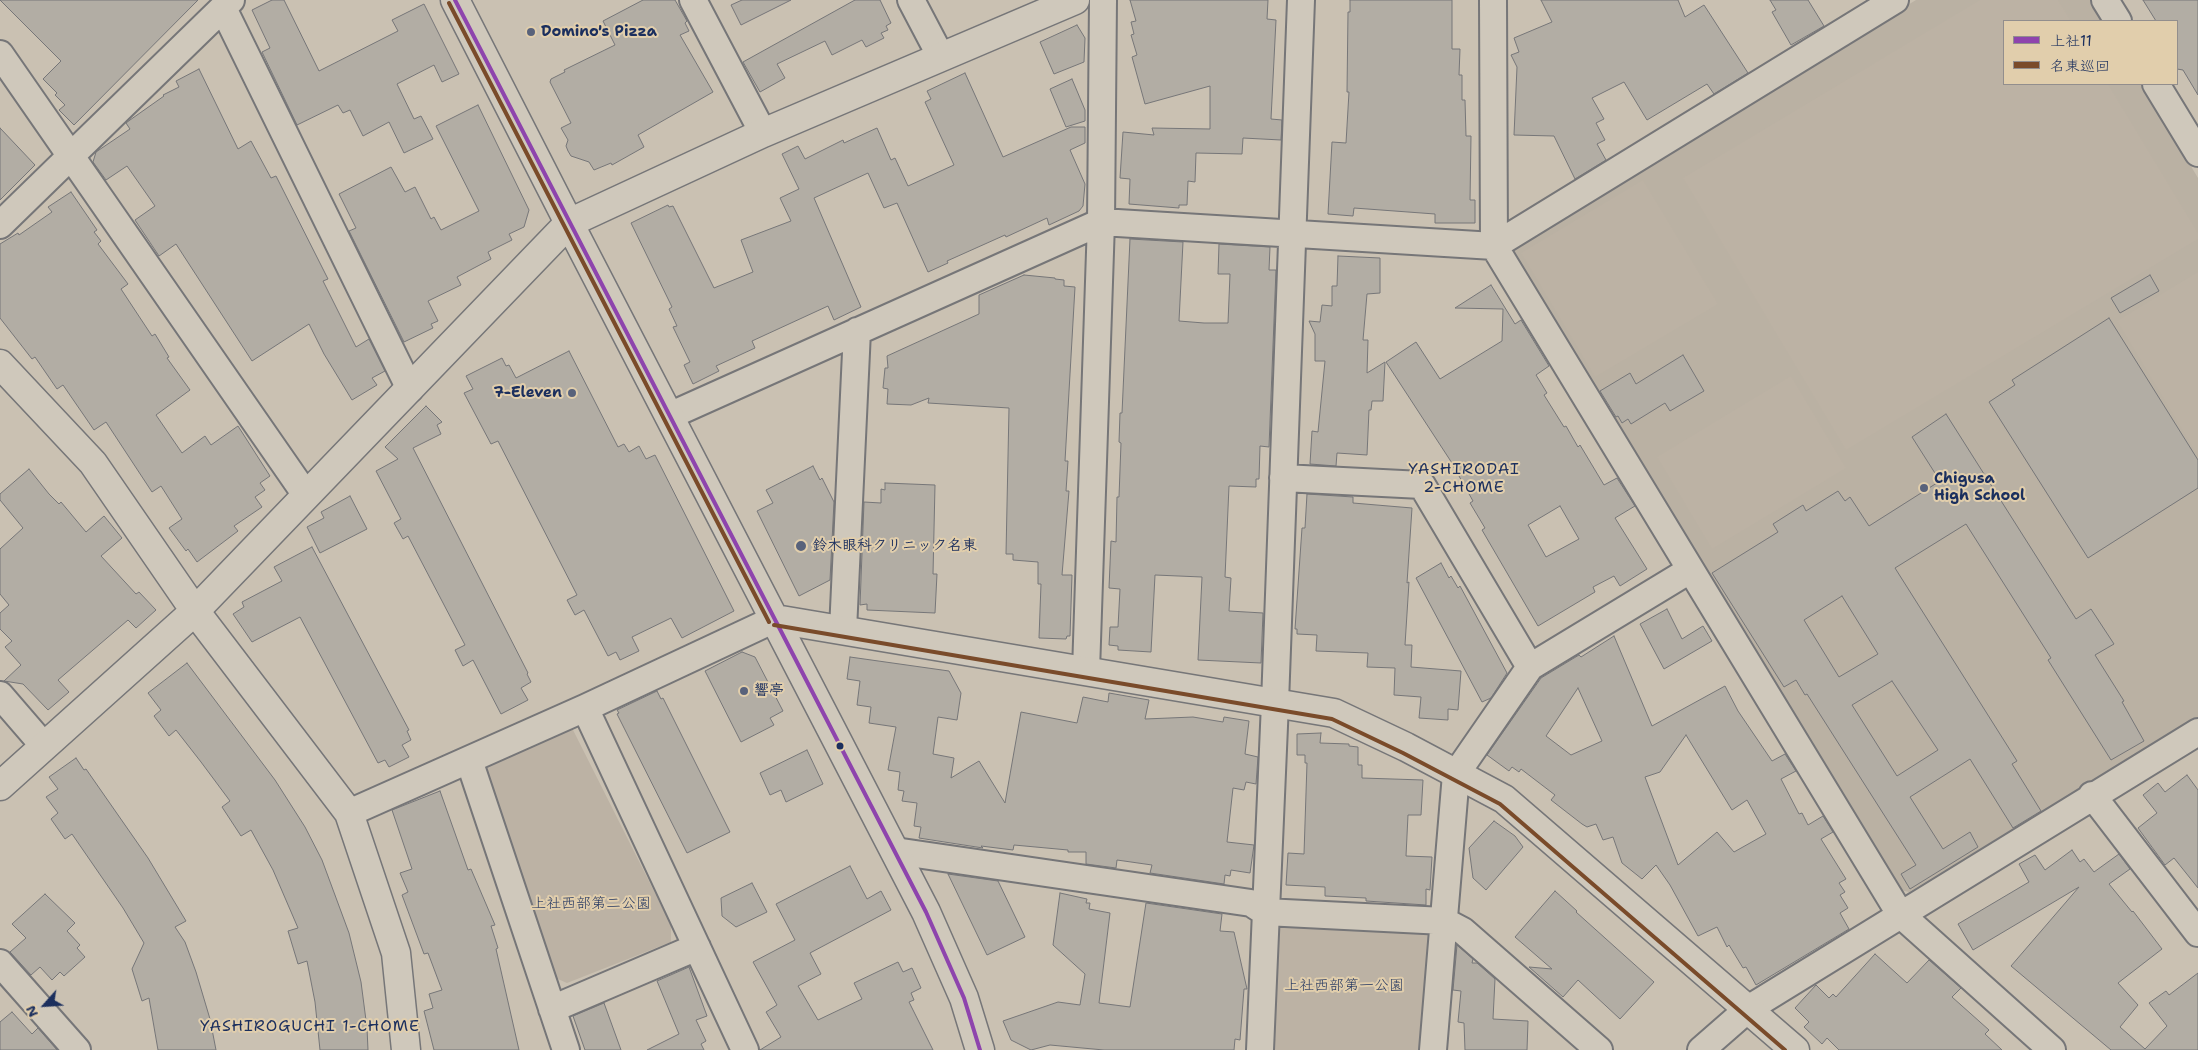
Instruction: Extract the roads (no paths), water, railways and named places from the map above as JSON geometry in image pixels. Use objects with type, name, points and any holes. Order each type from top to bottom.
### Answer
[{"type":"street","points":[[455,0],[926,912],[964,998],[980,1050]]},
{"type":"street","points":[[693,0],[763,133]]},
{"type":"street","points":[[911,0],[941,57]]},
{"type":"street","points":[[0,786],[195,610],[569,224],[763,133],[1075,0]]},
{"type":"street","points":[[1086,671],[1101,222],[1103,0]]},
{"type":"street","points":[[1260,1050],[1301,0]]},
{"type":"street","points":[[2105,0],[2117,20]]},
{"type":"street","points":[[669,416],[1101,222],[1494,246],[1891,1]]},
{"type":"street","points":[[1499,2],[1494,246],[1900,914],[2052,1050]]},
{"type":"street","points":[[0,225],[227,4],[410,389]]},
{"type":"street","points":[[0,54],[306,496]]},
{"type":"street","points":[[2157,85],[2196,145]]},
{"type":"street","points":[[843,630],[857,331]]},
{"type":"street","points":[[0,364],[92,463],[195,610],[349,813],[396,953],[406,1050]]},
{"type":"street","points":[[1283,478],[1422,484],[1530,667]]},
{"type":"street","points":[[1433,1050],[1456,774],[1530,667],[1690,570]]},
{"type":"street","points":[[349,813],[585,708],[775,619],[843,630],[1334,713],[1406,747],[1504,798],[1795,1050]]},
{"type":"street","points":[[0,695],[44,746]]},
{"type":"street","points":[[585,708],[745,1050]]},
{"type":"street","points":[[1701,1050],[1748,1009],[2092,795],[2198,732]]},
{"type":"street","points":[[469,760],[566,1050]]},
{"type":"street","points":[[2092,795],[2198,933]]},
{"type":"street","points":[[895,851],[1251,903],[1265,912],[1444,921],[1463,930],[1599,1050]]},
{"type":"street","points":[[552,1009],[697,947]]},
{"type":"street","points":[[0,963],[77,1050]]},
{"type":"place","name":"Domino's Pizza","points":[[531,32]]},
{"type":"place","name":"7-Eleven","points":[[572,393]]},
{"type":"place","name":"Chigusa High School","points":[[1924,488]]},
{"type":"place","name":"鈴木眼科クリニック名東","points":[[801,546]]},
{"type":"place","name":"響亭","points":[[744,691]]},
{"type":"district","name":"YASHIRODAI 2-CHOME","points":[[1464,479]]},
{"type":"district","name":"YASHIROGUCHI 1-CHOME","points":[[310,1027]]},
{"type":"park label","name":"上社西部第二公園","points":[[591,904]]},
{"type":"park label","name":"上社西部第一公園","points":[[1344,986]]}]
